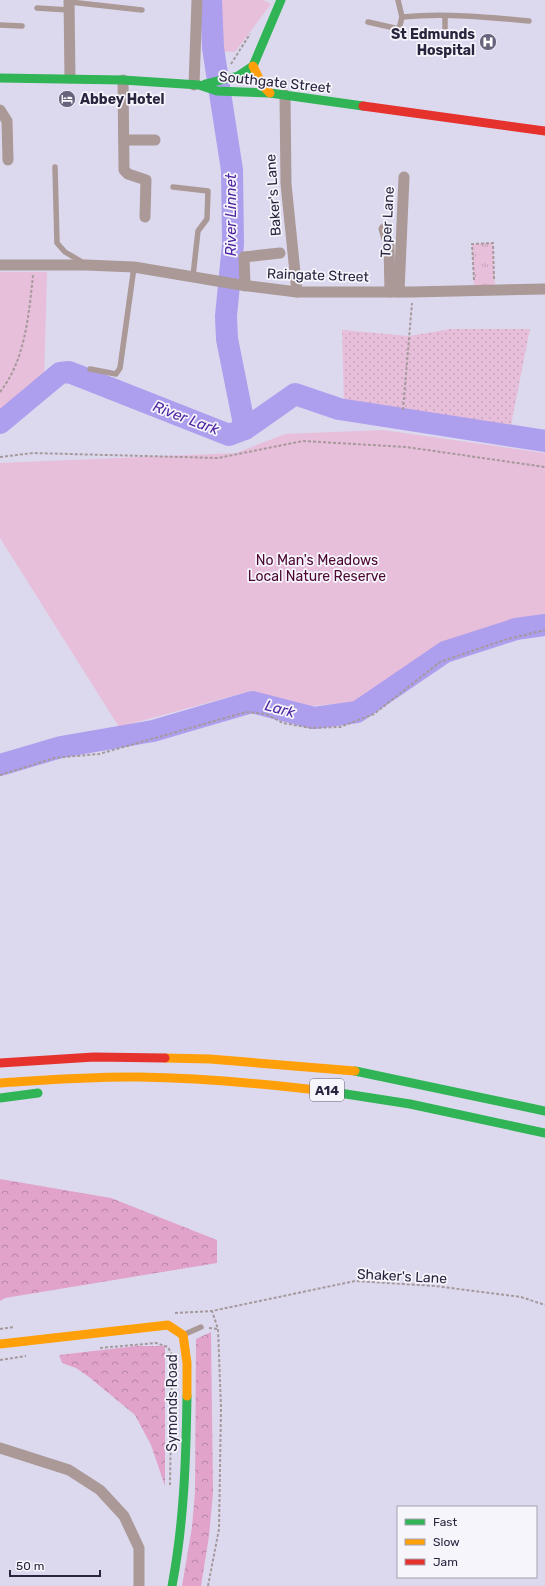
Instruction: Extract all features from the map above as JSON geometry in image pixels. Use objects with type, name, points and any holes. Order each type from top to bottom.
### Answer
[{"type":"main road","points":[[220,87],[253,66],[281,0]]},
{"type":"main road","points":[[253,66],[262,85],[270,93]]},
{"type":"main road","name":"Southgate Street","points":[[0,78],[123,80],[220,87],[545,131]]},
{"type":"main road","points":[[64,1050],[94,1056]]},
{"type":"main road","name":"A14","points":[[0,1063],[94,1056],[210,1059],[363,1072],[545,1111]]},
{"type":"main road","points":[[64,1088],[105,1076]]},
{"type":"main road","name":"A14","points":[[0,1083],[105,1076],[197,1078],[297,1086],[358,1094],[545,1133]]},
{"type":"main road","points":[[0,1098],[50,1091]]},
{"type":"main road","name":"Symonds Road","points":[[0,1344],[168,1325],[183,1335],[188,1352],[187,1459],[180,1550],[172,1586]]},
{"type":"street","points":[[196,85],[197,0]]},
{"type":"street","points":[[69,4],[70,78]]},
{"type":"street","points":[[123,80],[124,170],[128,174],[146,180],[145,217]]},
{"type":"street","name":"Baker's Lane","points":[[285,96],[286,184],[297,292]]},
{"type":"street","points":[[0,110],[7,121],[8,160]]},
{"type":"street","points":[[124,140],[155,140]]},
{"type":"street","name":"Toper Lane","points":[[394,292],[404,177]]},
{"type":"street","name":"Toper Lane","points":[[384,229],[389,246],[394,292]]},
{"type":"street","points":[[243,286],[244,257],[280,253]]},
{"type":"street","name":"Raingate Street","points":[[0,265],[86,265],[134,267],[193,276],[243,286],[297,292],[495,291],[545,288]]},
{"type":"street","points":[[0,1448],[69,1470],[100,1490],[124,1516],[139,1548],[139,1586]]},
{"type":"lane","points":[[368,22],[399,29],[402,17],[398,0]]},
{"type":"lane","points":[[36,8],[69,4],[142,10]]},
{"type":"lane","points":[[402,17],[419,15],[489,17],[529,21]]},
{"type":"lane","points":[[445,16],[445,37]]},
{"type":"lane","points":[[0,25],[22,26]]},
{"type":"lane","points":[[55,167],[57,243],[65,252],[86,265]]},
{"type":"lane","points":[[173,187],[208,191],[207,219],[198,231],[193,276]]},
{"type":"lane","points":[[90,369],[116,374],[120,368],[134,267]]},
{"type":"lane","points":[[183,1335],[200,1327]]},
{"type":"path","points":[[474,291],[472,244],[493,243],[495,291]]},
{"type":"path","points":[[0,392],[6,384],[18,357],[28,311],[34,266]]},
{"type":"path","points":[[404,410],[412,292]]},
{"type":"path","points":[[0,457],[33,453],[218,458],[303,441],[406,447],[545,468]]},
{"type":"path","points":[[0,775],[54,758],[99,754],[246,712],[266,714],[283,723],[311,728],[340,727],[374,714],[440,662],[504,640],[545,630]]},
{"type":"path","name":"Shaker's Lane","points":[[208,1586],[219,1529],[221,1408],[218,1329],[212,1311],[355,1282],[435,1286],[521,1297],[545,1305]]},
{"type":"path","points":[[93,1349],[156,1343],[168,1348],[172,1355],[170,1487]]},
{"type":"path","points":[[0,1360],[31,1356]]},
{"type":"green space","points":[[213,0],[263,0],[271,4],[235,52],[217,51]]},
{"type":"green space","points":[[493,243],[495,291],[474,291],[472,244]]},
{"type":"green space","points":[[0,272],[47,272],[44,383],[0,418]]},
{"type":"green space","points":[[451,329],[530,329],[511,425],[344,409],[342,330],[409,336]]},
{"type":"green space","name":"No Man's Meadows Local Nature Reserve","points":[[383,430],[545,453],[545,614],[443,647],[362,702],[310,706],[251,691],[119,727],[0,538],[0,463],[236,453],[285,434]]},
{"type":"green space","points":[[0,1179],[111,1198],[217,1240],[217,1263],[5,1298],[0,1301]]},
{"type":"green space","points":[[211,1332],[213,1493],[209,1536],[201,1586],[182,1586],[192,1527],[195,1492],[196,1339]]},
{"type":"green space","points":[[136,1346],[165,1346],[165,1486],[151,1445],[135,1415],[89,1377],[76,1368],[62,1363],[59,1355]]},
{"type":"waterway","name":"River Linnet","points":[[211,0],[213,48],[232,170],[233,244],[226,316],[227,339],[245,429]]},
{"type":"waterway","name":"River Lark","points":[[0,423],[60,373],[69,372],[229,435],[245,429],[295,394],[339,409],[545,441]]},
{"type":"waterway","name":"Lark","points":[[0,765],[61,747],[153,731],[252,702],[314,718],[357,712],[445,652],[516,629],[545,625]]},
{"type":"traffic: fast","points":[[205,84],[238,76],[253,66],[281,0]]},
{"type":"traffic: fast","points":[[0,78],[123,80],[199,85],[217,91],[270,93],[363,106]]},
{"type":"traffic: fast","points":[[355,1071],[545,1111]]},
{"type":"traffic: fast","points":[[333,1092],[410,1104],[545,1133]]},
{"type":"traffic: fast","points":[[0,1098],[38,1093]]},
{"type":"traffic: fast","points":[[172,1586],[182,1515],[187,1396]]},
{"type":"traffic: slow","points":[[253,66],[262,85],[270,93]]},
{"type":"traffic: slow","points":[[165,1058],[210,1059],[355,1071]]},
{"type":"traffic: slow","points":[[0,1083],[87,1078],[163,1078],[236,1082],[333,1092]]},
{"type":"traffic: slow","points":[[0,1344],[168,1325],[183,1335],[187,1363],[187,1396]]},
{"type":"traffic: jam","points":[[363,106],[545,131]]},
{"type":"traffic: jam","points":[[0,1063],[94,1057],[165,1058]]},
{"type":"place","name":"St Edmunds Hospital","points":[[488,42]]},
{"type":"place","name":"Abbey Hotel","points":[[67,99]]}]
